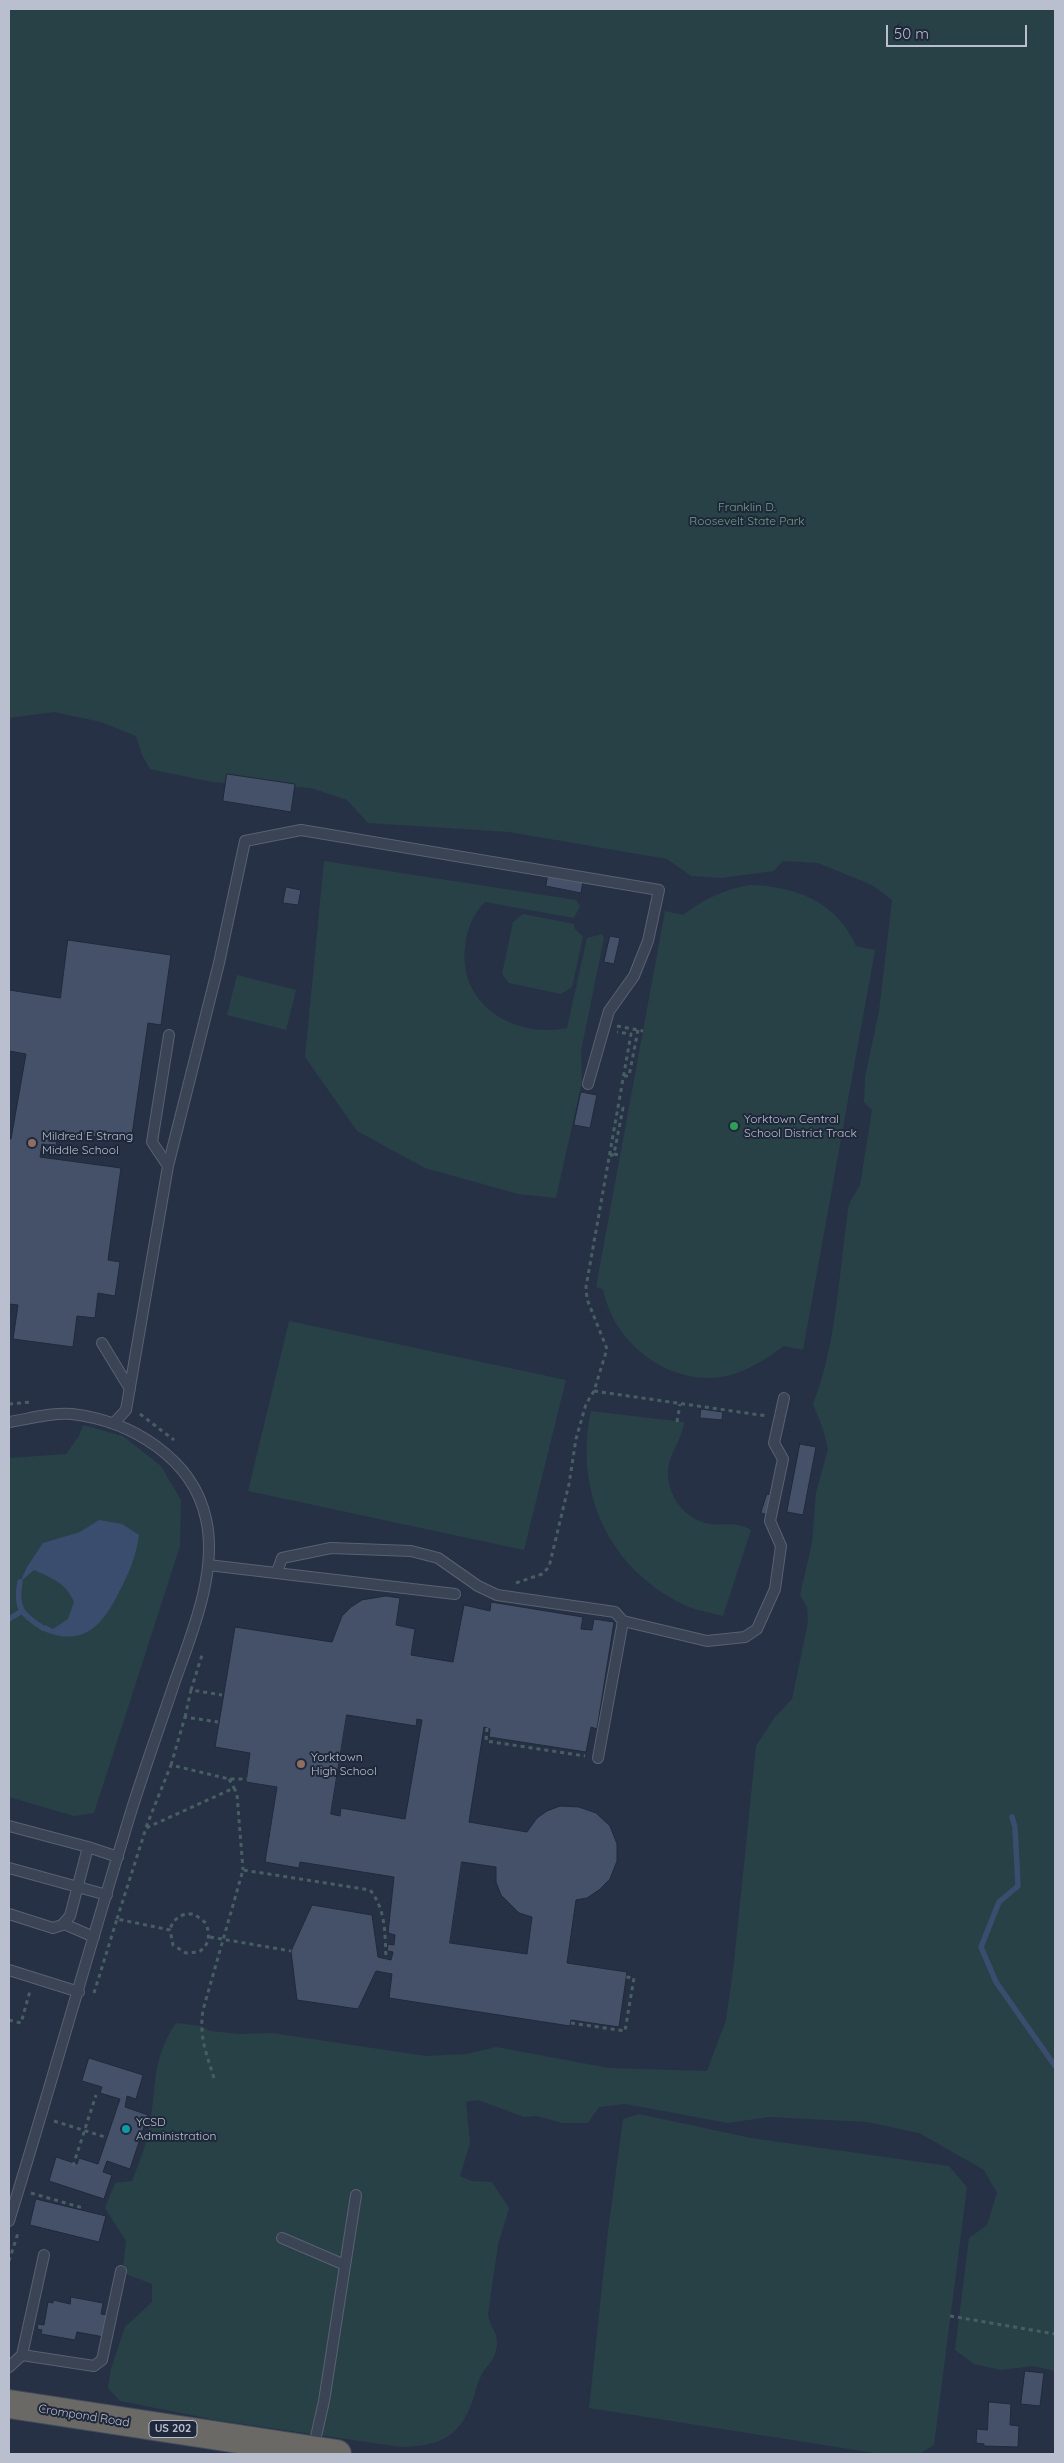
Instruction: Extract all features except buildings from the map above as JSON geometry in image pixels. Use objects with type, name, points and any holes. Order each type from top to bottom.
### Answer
[{"type":"highway","name":"Crompond Road","points":[[9,2404],[325,2452]]},
{"type":"lane","points":[[114,1423],[126,1410],[168,1166],[219,963],[245,841],[301,830],[659,890],[648,941],[634,976],[609,1011],[588,1084]]},
{"type":"lane","points":[[168,1166],[152,1142],[169,1035]]},
{"type":"lane","points":[[102,1343],[130,1389]]},
{"type":"lane","points":[[277,1572],[282,1558],[330,1548],[411,1551],[438,1558],[478,1586],[497,1596],[615,1612],[623,1620],[707,1641],[745,1637],[757,1629],[775,1588],[781,1546],[770,1521],[783,1459],[774,1443],[784,1398]]},
{"type":"lane","points":[[9,1422],[70,1414],[114,1423],[159,1446],[193,1483],[206,1519],[208,1565],[192,1631],[124,1833],[79,1992],[11,2203],[9,2220]]},
{"type":"lane","points":[[208,1565],[455,1594]]},
{"type":"lane","points":[[598,1758],[623,1620]]},
{"type":"lane","points":[[9,1826],[118,1857]]},
{"type":"lane","points":[[9,1914],[53,1928],[64,1924],[70,1916],[88,1847]]},
{"type":"lane","points":[[9,1868],[107,1894]]},
{"type":"lane","points":[[64,1924],[94,1938]]},
{"type":"lane","points":[[9,1970],[79,1992]]},
{"type":"lane","points":[[325,2452],[324,2401],[356,2195]]},
{"type":"lane","points":[[282,2238],[345,2265]]},
{"type":"lane","points":[[9,2367],[22,2355],[44,2255]]},
{"type":"lane","points":[[22,2355],[94,2366],[102,2360],[121,2271]]},
{"type":"path","points":[[612,1024],[643,1031]]},
{"type":"path","points":[[624,1076],[629,1076],[638,1030]]},
{"type":"path","points":[[497,1596],[499,1588],[542,1574],[549,1567],[569,1484],[576,1439],[586,1404],[594,1391],[607,1349],[587,1299],[586,1287],[632,1034],[611,1031]]},
{"type":"path","points":[[614,1154],[623,1108],[618,1107]]},
{"type":"path","points":[[609,1157],[614,1154],[620,1155]]},
{"type":"path","points":[[594,1391],[779,1418]]},
{"type":"path","points":[[677,1422],[680,1404]]},
{"type":"path","points":[[138,1412],[176,1442]]},
{"type":"path","points":[[91,2001],[146,1828],[170,1765],[192,1690],[222,1695]]},
{"type":"path","points":[[185,1717],[218,1722]]},
{"type":"path","points":[[487,1728],[486,1741],[598,1758]]},
{"type":"path","points":[[170,1765],[229,1779],[246,1779]]},
{"type":"path","points":[[214,2078],[201,2038],[200,2026],[244,1870],[237,1794],[229,1779]]},
{"type":"path","points":[[146,1828],[234,1788]]},
{"type":"path","points":[[244,1870],[370,1890],[378,1899],[384,1920],[386,1958]]},
{"type":"path","points":[[194,1914],[206,1923],[210,1937],[208,1943],[199,1952],[186,1953],[179,1951],[173,1945],[170,1930],[174,1920],[179,1916],[194,1914]]},
{"type":"path","points":[[117,1919],[170,1930]]},
{"type":"path","points":[[210,1937],[291,1951]]},
{"type":"path","points":[[571,2023],[625,2031],[634,1978],[626,1977]]},
{"type":"path","points":[[9,2020],[21,2023],[34,1978]]},
{"type":"path","points":[[73,2166],[96,2095]]},
{"type":"path","points":[[51,2129],[54,2120],[105,2137]]},
{"type":"path","points":[[28,2200],[33,2184]]},
{"type":"path","points":[[30,2193],[83,2208]]},
{"type":"path","points":[[9,2261],[21,2224]]},
{"type":"path","points":[[950,2316],[1055,2334]]},
{"type":"green space","name":"Franklin D. Roosevelt State Park","points":[[9,9],[1055,9],[1055,2371],[1033,2366],[1001,2370],[974,2364],[955,2350],[969,2238],[987,2225],[997,2193],[984,2170],[919,2133],[867,2122],[769,2117],[728,2123],[625,2104],[599,2107],[588,2123],[562,2123],[537,2116],[524,2117],[478,2100],[466,2102],[470,2143],[460,2176],[471,2181],[492,2182],[509,2208],[498,2245],[488,2314],[496,2336],[495,2354],[479,2379],[465,2417],[452,2433],[444,2439],[425,2445],[401,2447],[216,2420],[120,2401],[108,2388],[111,2369],[125,2327],[152,2302],[152,2284],[128,2275],[123,2268],[126,2241],[105,2208],[115,2183],[132,2181],[137,2169],[151,2118],[158,2064],[167,2037],[176,2023],[201,2026],[210,2031],[239,2034],[272,2033],[426,2056],[466,2054],[496,2047],[609,2068],[707,2071],[726,2020],[734,1962],[756,1746],[775,1717],[792,1699],[808,1622],[807,1607],[800,1595],[812,1543],[816,1493],[828,1449],[822,1426],[813,1404],[827,1357],[836,1306],[849,1204],[860,1185],[872,1110],[864,1102],[865,1077],[879,1011],[892,900],[872,885],[818,863],[783,861],[774,871],[721,878],[691,876],[667,859],[509,832],[368,823],[347,800],[311,788],[212,782],[150,769],[142,755],[136,736],[101,722],[54,712],[9,718]]},
{"type":"green space","points":[[324,861],[576,900],[580,906],[574,918],[485,902],[471,923],[465,947],[465,968],[471,986],[480,1001],[494,1013],[510,1022],[528,1028],[547,1030],[567,1028],[587,938],[602,934],[604,938],[581,1051],[582,1082],[556,1198],[518,1194],[425,1168],[357,1131],[305,1057]]},
{"type":"green space","name":"Yorktown Central School District Track","points":[[749,885],[782,889],[812,899],[837,918],[848,930],[856,946],[875,950],[803,1350],[784,1346],[750,1368],[727,1376],[706,1378],[685,1375],[665,1368],[647,1357],[619,1327],[609,1309],[603,1289],[596,1287],[665,911],[683,915],[714,896]]},
{"type":"green space","points":[[523,914],[574,924],[575,929],[583,937],[572,987],[561,994],[509,983],[502,974],[513,922]]},
{"type":"green space","points":[[237,975],[296,990],[286,1030],[227,1015]]},
{"type":"green space","points":[[289,1321],[566,1380],[524,1550],[248,1491]]},
{"type":"green space","points":[[591,1411],[684,1422],[668,1469],[668,1479],[674,1497],[685,1512],[701,1522],[735,1525],[751,1530],[723,1616],[689,1607],[662,1592],[638,1574],[619,1552],[604,1527],[594,1500],[588,1471],[587,1442]]},
{"type":"green space","points":[[83,1425],[123,1436],[161,1466],[181,1500],[180,1546],[94,1813],[74,1816],[9,1797],[9,1458],[66,1454],[79,1436]]},
{"type":"green space","points":[[639,2114],[751,2138],[949,2166],[967,2187],[934,2445],[919,2454],[881,2454],[589,2408],[608,2231],[623,2119]]},
{"type":"water","points":[[99,1520],[122,1524],[139,1535],[132,1565],[119,1592],[105,1615],[89,1631],[68,1637],[41,1630],[45,1625],[53,1629],[68,1619],[74,1602],[63,1586],[34,1570],[20,1582],[27,1567],[43,1543],[80,1532]]},
{"type":"waterway","points":[[20,1582],[19,1598],[22,1610],[25,1615],[43,1628]]},
{"type":"waterway","points":[[9,1619],[22,1611]]},
{"type":"waterway","points":[[1012,1817],[1015,1827],[1018,1886],[999,1902],[981,1947],[996,1982],[1055,2066]]},
{"type":"place","name":"Yorktown Central School District Track","points":[[734,1126]]},
{"type":"place","name":"Mildred E Strang Middle School","points":[[32,1143]]},
{"type":"place","name":"Yorktown High School","points":[[301,1764]]},
{"type":"place","name":"YCSD Administration","points":[[126,2129]]}]
